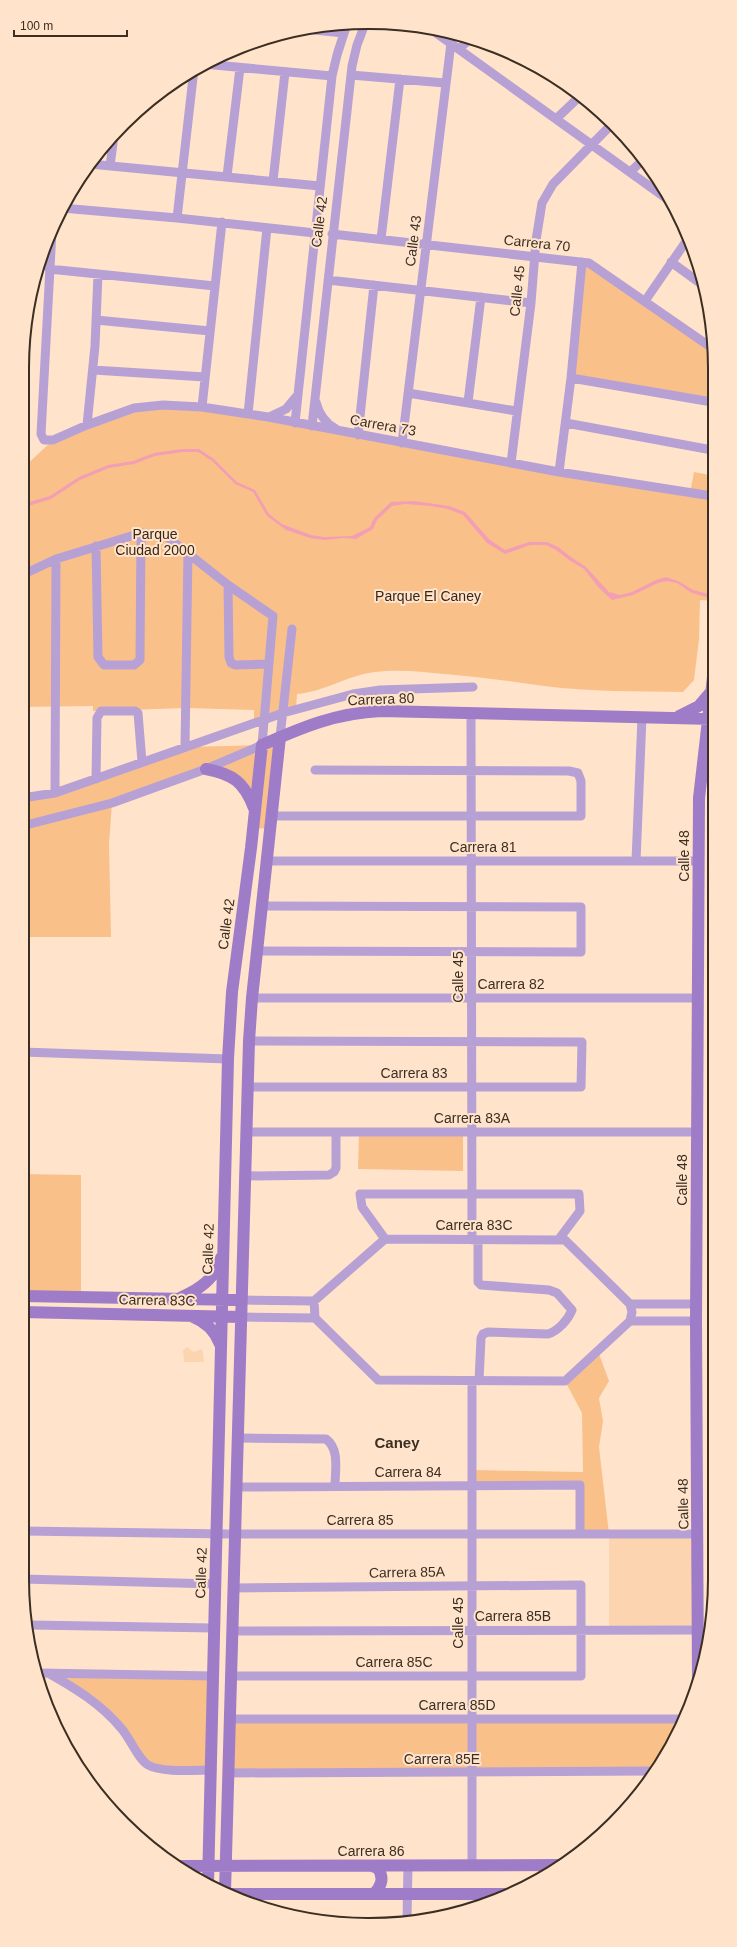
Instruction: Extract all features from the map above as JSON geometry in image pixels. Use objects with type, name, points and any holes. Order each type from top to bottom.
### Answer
[{"type":"street","name":"Calle 42","points":[[312,426],[332,234],[351,75],[355,51],[363,29]]},
{"type":"street","points":[[329,32],[343,33]]},
{"type":"street","name":"Calle 42","points":[[294,423],[332,76],[343,33]]},
{"type":"street","points":[[444,38],[660,195]]},
{"type":"street","points":[[455,46],[462,43]]},
{"type":"street","name":"Calle 43","points":[[402,442],[427,244],[445,83],[455,46]]},
{"type":"street","points":[[216,65],[332,76]]},
{"type":"street","points":[[227,176],[240,68]]},
{"type":"street","points":[[273,181],[285,72]]},
{"type":"street","points":[[351,75],[445,83]]},
{"type":"street","points":[[176,218],[193,78]]},
{"type":"street","points":[[381,239],[400,79]]},
{"type":"street","points":[[556,119],[576,99]]},
{"type":"street","name":"Calle 45","points":[[511,463],[516,411],[531,303],[534,257],[542,203],[553,184],[591,144],[609,128]]},
{"type":"street","points":[[110,166],[113,145]]},
{"type":"street","points":[[630,172],[639,164]]},
{"type":"street","points":[[97,165],[320,186]]},
{"type":"street","points":[[69,209],[222,222],[315,233]]},
{"type":"street","points":[[202,407],[222,222]]},
{"type":"street","points":[[248,414],[267,228]]},
{"type":"street","name":"Carrera 70","points":[[332,234],[582,262],[594,266],[707,344]]},
{"type":"street","points":[[645,300],[684,244]]},
{"type":"street","points":[[50,250],[49,269],[215,286]]},
{"type":"street","points":[[559,472],[571,378],[582,262]]},
{"type":"street","points":[[671,262],[696,280]]},
{"type":"street","name":"Carrera 73","points":[[49,269],[41,431],[42,439],[53,440],[87,425],[125,411],[144,406],[171,405],[202,407],[402,442],[559,472],[708,495]]},
{"type":"street","points":[[87,425],[93,370],[98,274]]},
{"type":"street","points":[[328,280],[531,303]]},
{"type":"street","points":[[358,434],[374,285]]},
{"type":"street","points":[[468,402],[481,297]]},
{"type":"street","points":[[96,320],[210,331]]},
{"type":"street","points":[[93,370],[205,377]]},
{"type":"street","points":[[571,378],[708,401]]},
{"type":"street","points":[[408,393],[516,411]]},
{"type":"street","points":[[268,418],[286,410],[294,402],[298,394]]},
{"type":"street","points":[[315,397],[319,411],[324,420],[340,431]]},
{"type":"street","points":[[566,423],[708,449]]},
{"type":"street","points":[[96,546],[98,657],[100,662],[104,664],[134,665],[140,660],[141,533]]},
{"type":"street","points":[[29,572],[56,559],[141,533],[166,536],[188,551],[228,585],[229,658],[231,662],[235,665],[269,664]]},
{"type":"street","points":[[185,747],[188,551]]},
{"type":"street","points":[[55,793],[56,559]]},
{"type":"street","name":"Calle 42","points":[[208,1878],[212,1770],[228,1059],[232,992],[255,810],[273,616],[228,585]]},
{"type":"street","points":[[226,1886],[244,1176],[249,1041],[252,998],[292,629]]},
{"type":"street","name":"Carrera 80","points":[[29,797],[55,793],[264,721],[283,713],[353,694],[380,690],[473,687]]},
{"type":"street","points":[[674,717],[692,711],[708,697]]},
{"type":"street","points":[[96,779],[98,714],[100,711],[135,711],[138,713],[142,762]]},
{"type":"street","name":"Carrera 80","points":[[29,824],[112,803],[206,769],[305,726],[360,712],[472,713],[708,719]]},
{"type":"street","name":"Calle 45","points":[[472,713],[472,1193],[478,1282],[481,1285],[549,1290],[557,1293],[572,1310],[570,1315],[554,1332],[548,1334],[488,1332],[483,1334],[481,1338],[475,1381],[472,1485],[472,1866]]},
{"type":"street","points":[[636,861],[642,717]]},
{"type":"street","name":"Calle 48","points":[[698,1658],[696,1304],[699,798],[708,739]]},
{"type":"street","points":[[206,769],[223,772],[238,781],[249,794],[255,810]]},
{"type":"street","points":[[272,816],[581,816],[581,781],[578,773],[569,771],[315,770]]},
{"type":"street","name":"Carrera 81","points":[[267,862],[699,861]]},
{"type":"street","points":[[257,951],[581,952],[581,907],[262,906]]},
{"type":"street","name":"Carrera 82","points":[[252,998],[698,998]]},
{"type":"street","points":[[249,1041],[472,1042]]},
{"type":"street","name":"Carrera 83","points":[[247,1087],[581,1087],[582,1042],[472,1042]]},
{"type":"street","points":[[29,1052],[228,1059]]},
{"type":"street","name":"Carrera 83A","points":[[246,1132],[697,1132]]},
{"type":"street","points":[[244,1176],[323,1176],[334,1172],[337,1163],[336,1132]]},
{"type":"street","points":[[472,1193],[579,1194],[580,1211],[559,1239],[569,1243],[630,1304],[632,1312],[630,1321],[565,1381],[378,1380],[315,1318],[314,1301],[384,1240],[362,1207],[360,1194],[472,1193]]},
{"type":"street","name":"Carrera 83C","points":[[384,1240],[559,1239]]},
{"type":"street","points":[[168,1299],[182,1296],[194,1291],[206,1283],[214,1273],[221,1260],[223,1247]]},
{"type":"street","name":"Carrera 83C","points":[[29,1296],[314,1301]]},
{"type":"street","points":[[630,1304],[696,1304]]},
{"type":"street","name":"Carrera 83C","points":[[29,1312],[315,1318]]},
{"type":"street","points":[[186,1316],[208,1325],[214,1331],[221,1345]]},
{"type":"street","points":[[630,1321],[696,1321]]},
{"type":"street","points":[[238,1438],[320,1438],[331,1442],[335,1453],[335,1486]]},
{"type":"street","name":"Carrera 84","points":[[237,1487],[580,1485],[580,1534]]},
{"type":"street","name":"Carrera 85","points":[[29,1531],[236,1534],[698,1534]]},
{"type":"street","points":[[29,1579],[216,1584]]},
{"type":"street","name":"Carrera 85A","points":[[234,1588],[581,1585],[581,1630]]},
{"type":"street","points":[[32,1625],[214,1628]]},
{"type":"street","name":"Carrera 85C","points":[[231,1676],[581,1676],[581,1630]]},
{"type":"street","name":"Carrera 85B","points":[[233,1631],[698,1630]]},
{"type":"street","points":[[43,1673],[214,1676]]},
{"type":"street","points":[[48,1673],[69,1684],[103,1710],[130,1738],[146,1764],[155,1768],[212,1770]]},
{"type":"street","name":"Carrera 85D","points":[[230,1719],[677,1720]]},
{"type":"street","name":"Carrera 85E","points":[[228,1773],[647,1772]]},
{"type":"street","name":"Carrera 86","points":[[188,1866],[549,1866]]},
{"type":"street","points":[[372,1866],[378,1868],[382,1874],[382,1882],[374,1894]]},
{"type":"street","points":[[407,1916],[408,1866]]},
{"type":"street","points":[[244,1894],[493,1894]]},
{"type":"shaded area","points":[[182,449],[199,449],[214,459],[237,482],[255,490],[269,514],[282,524],[311,535],[324,537],[352,536],[370,527],[374,518],[391,502],[414,501],[449,506],[465,512],[490,540],[505,550],[529,542],[547,542],[558,547],[586,567],[609,592],[620,595],[632,592],[656,580],[666,577],[678,581],[693,590],[708,594],[708,597],[692,593],[677,583],[667,581],[658,583],[633,595],[612,600],[599,588],[584,569],[556,550],[546,545],[530,545],[505,554],[487,543],[463,515],[448,509],[431,506],[405,504],[392,506],[377,520],[373,529],[356,539],[343,538],[324,540],[310,538],[286,530],[267,516],[253,492],[235,484],[212,461],[198,452],[182,452],[155,456],[134,464],[109,468],[80,480],[51,499],[29,506],[29,502],[50,496],[79,477],[108,465],[133,461],[154,453]]},
{"type":"shaded area","points":[[187,1347],[194,1352],[201,1349],[203,1352],[204,1362],[184,1362],[183,1350]]},
{"type":"shaded area","points":[[609,1534],[698,1534],[698,1630],[609,1630]]},
{"type":"green space","points":[[582,262],[707,345],[708,401],[571,378]]},
{"type":"green space","name":"Parque Ciudad 2000","points":[[171,405],[690,493],[694,472],[708,475],[708,601],[700,600],[699,639],[694,680],[683,692],[614,691],[561,688],[419,672],[375,672],[355,676],[307,693],[297,694],[296,709],[254,724],[254,710],[185,708],[93,711],[93,706],[29,707],[29,462],[53,440],[104,418]]},
{"type":"green space","points":[[280,737],[270,829],[253,828],[249,794],[206,769],[112,803],[109,844],[111,937],[29,937],[29,797],[55,793],[185,747],[262,745]]},
{"type":"green space","points":[[359,1132],[463,1132],[463,1171],[358,1169]]},
{"type":"green space","points":[[29,1174],[81,1175],[81,1297],[29,1296]]},
{"type":"green space","points":[[598,1351],[609,1381],[599,1398],[603,1421],[599,1447],[609,1534],[580,1534],[579,1485],[472,1485],[472,1470],[583,1472],[582,1413],[565,1381]]},
{"type":"green space","points":[[48,1673],[214,1676],[212,1770],[146,1764],[121,1727]]},
{"type":"green space","points":[[230,1719],[677,1719],[663,1748],[648,1771],[228,1773]]},
{"type":"district","name":"Caney","points":[[397,1443]]},
{"type":"park label","name":"Parque El Caney","points":[[428,596]]}]
